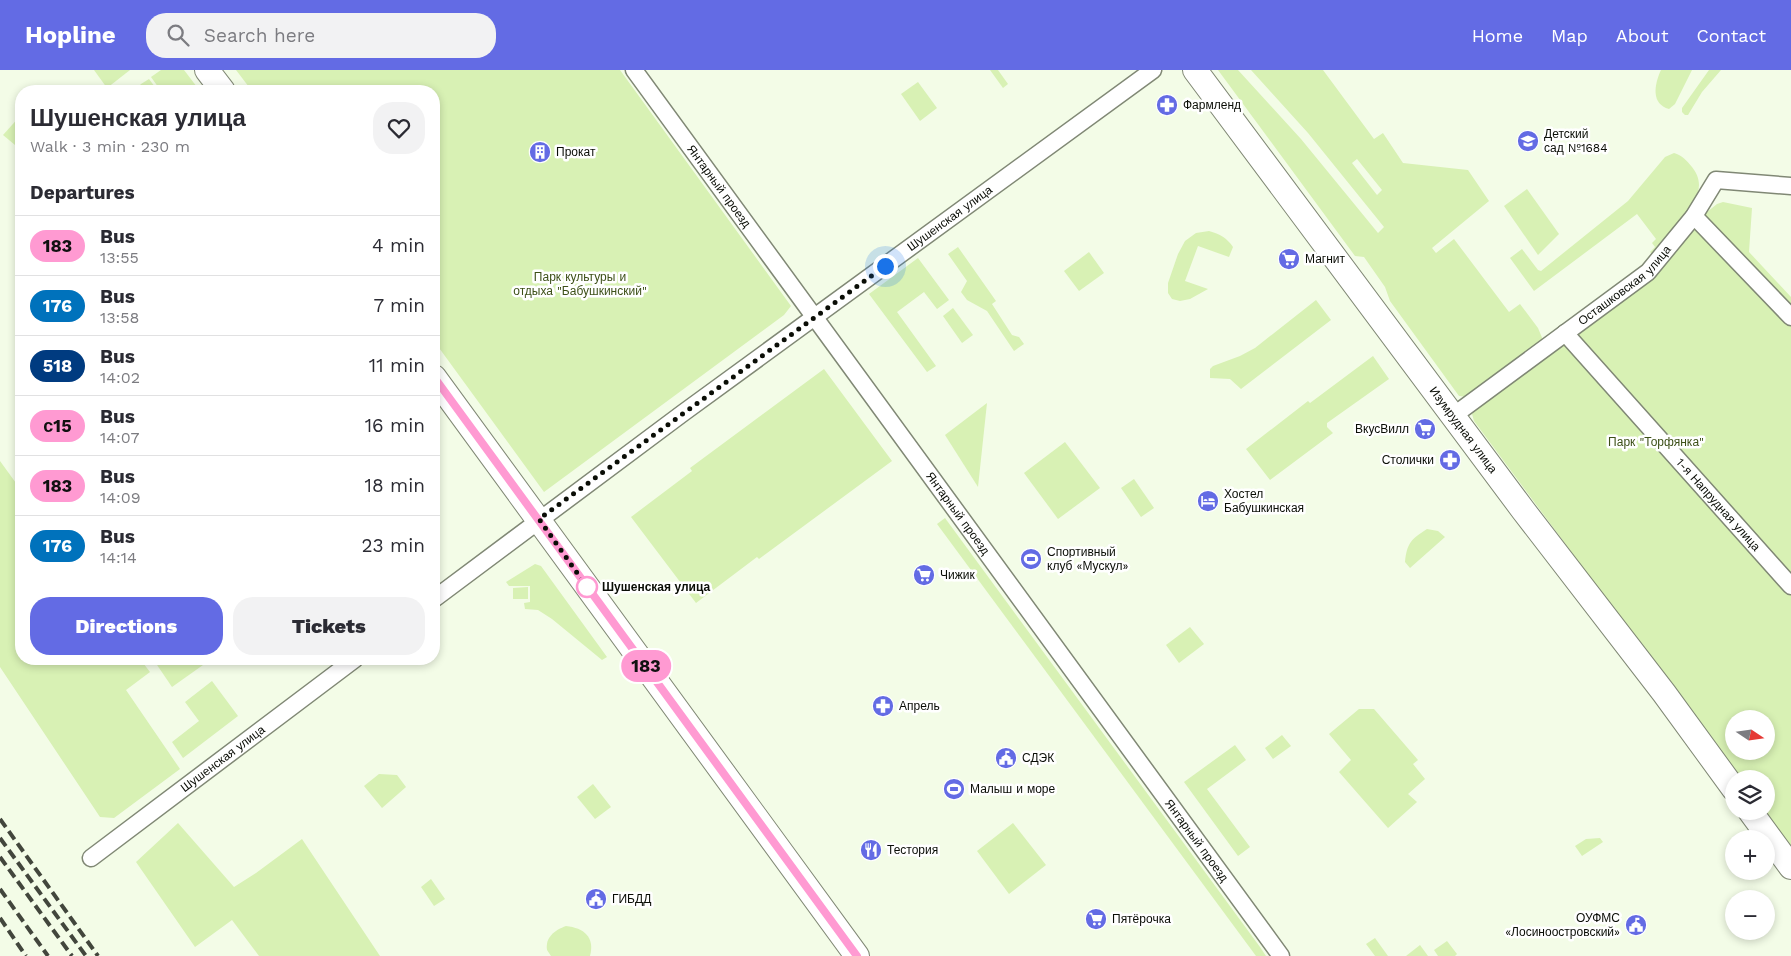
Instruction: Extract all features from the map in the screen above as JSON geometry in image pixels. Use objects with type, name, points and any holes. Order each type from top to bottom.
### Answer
[{"type":"street","points":[[207,70],[218,85]]},
{"type":"street","name":"Янтарный проезд","points":[[634,70],[1281,956]]},
{"type":"street","name":"Шушенская улица","points":[[440,594],[539,519],[1153,70]]},
{"type":"street","name":"Изумрудная улица","points":[[1195,70],[1529,518],[1664,693],[1725,777]]},
{"type":"street","name":"Осташковская улица","points":[[1453,416],[1648,272],[1694,216],[1716,180],[1791,186]]},
{"type":"street","points":[[1694,216],[1791,318]]},
{"type":"street","name":"1-я Напрудная улица","points":[[1565,333],[1791,586]]},
{"type":"street","points":[[440,385],[857,956]]},
{"type":"street","name":"Шушенская улица","points":[[91,858],[347,665]]},
{"type":"street","points":[[1757,820],[1791,867]]},
{"type":"green space","points":[[94,70],[130,70],[111,85],[105,85]]},
{"type":"green space","points":[[161,70],[184,70],[195,85],[157,85],[151,77]]},
{"type":"green space","name":"Парк культуры и отдыха \"Бабушкинский\"","points":[[236,70],[620,70],[791,306],[784,315],[544,492],[440,349],[440,85],[247,85]]},
{"type":"green space","points":[[990,70],[998,70],[1008,84],[1003,88]]},
{"type":"green space","points":[[1218,70],[1238,70],[1301,139],[1378,233],[1384,227],[1308,133],[1251,70],[1323,70],[1374,139],[1383,133],[1403,163],[1468,170],[1489,201],[1432,248],[1436,253],[1454,239],[1509,312],[1520,304],[1538,328],[1543,340],[1468,397],[1459,396],[1390,301],[1385,287],[1364,257],[1355,256]],"holes":[[[1357,159],[1382,190],[1377,195],[1352,163]]]},
{"type":"green space","points":[[1661,70],[1692,70],[1675,104],[1669,109],[1663,107],[1657,98],[1656,88]]},
{"type":"green space","points":[[1709,70],[1721,70],[1702,92],[1688,115],[1685,115],[1682,112],[1682,108]]},
{"type":"green space","points":[[149,79],[154,85],[140,85]]},
{"type":"green space","points":[[918,82],[937,108],[920,121],[901,94]]},
{"type":"green space","points":[[15,122],[15,145],[3,135]]},
{"type":"green space","points":[[1674,153],[1686,160],[1697,175],[1698,193],[1688,213],[1652,254],[1650,252],[1655,247],[1652,243],[1656,239],[1637,214],[1534,291],[1510,258],[1522,249],[1538,270],[1541,271],[1628,201],[1665,157]]},
{"type":"green space","points":[[1527,189],[1559,234],[1538,255],[1504,206]]},
{"type":"green space","name":"Парк \"Торфянка\"","points":[[1723,202],[1752,208],[1749,252],[1791,297],[1791,848],[1771,820],[1775,820],[1775,770],[1733,770],[1726,760],[1775,760],[1775,710],[1725,710],[1725,759],[1474,421],[1472,414],[1475,409],[1650,281],[1678,250],[1707,212]]},
{"type":"green space","points":[[1209,231],[1223,237],[1231,244],[1233,247],[1229,257],[1198,246],[1185,281],[1208,289],[1190,299],[1180,301],[1172,299],[1168,293],[1168,283],[1178,254],[1185,241],[1196,233]]},
{"type":"green space","points":[[958,247],[996,301],[992,304],[1012,335],[1019,337],[1024,344],[1014,351],[987,311],[967,300],[961,292],[967,281],[948,254]]},
{"type":"green space","points":[[1089,252],[1104,273],[1079,291],[1064,271]]},
{"type":"green space","points":[[918,258],[949,300],[937,309],[924,292],[897,312],[936,366],[927,372],[869,294]]},
{"type":"green space","points":[[1316,300],[1331,320],[1241,389],[1230,379],[1210,378],[1210,369],[1213,366],[1255,348]]},
{"type":"green space","points":[[953,308],[973,335],[962,343],[943,316]]},
{"type":"green space","points":[[1373,356],[1389,379],[1327,423],[1327,427],[1333,433],[1270,480],[1246,449],[1308,401],[1310,403]]},
{"type":"green space","points":[[824,369],[892,461],[696,603],[631,517],[692,471],[690,468]]},
{"type":"green space","points":[[987,403],[978,487],[945,435]]},
{"type":"green space","points":[[1065,442],[1100,488],[1058,519],[1024,473]]},
{"type":"green space","points":[[0,461],[15,482],[15,665],[145,665],[150,672],[126,690],[180,769],[114,818],[100,817],[0,667]]},
{"type":"green space","points":[[1134,479],[1154,508],[1141,517],[1121,488]]},
{"type":"green space","points":[[945,518],[1266,956],[1256,956],[937,524]]},
{"type":"green space","points":[[1427,529],[1438,531],[1445,537],[1410,568],[1405,562],[1409,545]]},
{"type":"green space","points":[[535,564],[541,566],[607,657],[602,660],[552,619],[538,610],[525,609],[524,603],[530,602],[530,586],[509,586],[506,582]]},
{"type":"green space","points":[[528,587],[528,599],[513,599],[513,588]]},
{"type":"green space","points":[[1190,627],[1204,644],[1179,663],[1166,645]]},
{"type":"green space","points":[[157,665],[203,665],[172,687]]},
{"type":"green space","points":[[212,681],[238,716],[183,758],[172,742],[199,721],[185,702]]},
{"type":"green space","points":[[1359,709],[1374,709],[1418,760],[1413,764],[1425,779],[1408,794],[1417,802],[1388,828],[1339,772],[1351,760],[1329,734]]},
{"type":"green space","points":[[1282,735],[1291,746],[1273,759],[1265,748]]},
{"type":"green space","points":[[1235,745],[1246,760],[1207,789],[1250,847],[1238,856],[1184,782]]},
{"type":"green space","points":[[379,774],[397,775],[406,787],[382,808],[364,786]]},
{"type":"green space","points":[[593,784],[611,807],[595,819],[577,797]]},
{"type":"green space","points":[[178,823],[234,887],[302,839],[380,956],[259,956],[232,920],[195,947],[136,862]]},
{"type":"green space","points":[[1013,823],[1046,865],[1009,894],[977,851]]},
{"type":"green space","points":[[1600,838],[1603,842],[1582,856],[1575,846],[1586,839]]},
{"type":"green space","points":[[431,879],[445,899],[434,906],[421,887]]},
{"type":"green space","points":[[566,926],[583,931],[587,935],[591,944],[590,956],[551,956],[547,950],[549,938]]},
{"type":"green space","points":[[1375,938],[1388,956],[1375,956],[1366,944]]},
{"type":"green space","points":[[1447,941],[1457,954],[1455,956],[1438,956],[1434,950]]},
{"type":"green space","points":[[1420,945],[1428,956],[1406,956]]},
{"type":"railway","points":[[0,819],[98,956]]},
{"type":"railway","points":[[0,838],[86,956]]},
{"type":"railway","points":[[0,857],[72,956]]},
{"type":"railway","points":[[0,889],[48,956]]},
{"type":"railway","points":[[0,918],[26,956]]},
{"type":"bus line","name":"183","points":[[440,385],[857,956]]},
{"type":"place","name":"Фармленд","points":[[1167,105]]},
{"type":"place","name":"Детский сад №1684","points":[[1528,141]]},
{"type":"place","name":"Прокат","points":[[540,152]]},
{"type":"place","name":"Магнит","points":[[1289,259]]},
{"type":"place","name":"ВкусВилл","points":[[1425,429]]},
{"type":"place","name":"Столички","points":[[1450,460]]},
{"type":"place","name":"Хостел Бабушкинская","points":[[1208,501]]},
{"type":"place","name":"Спортивный клуб «Мускул»","points":[[1031,559]]},
{"type":"place","name":"Чижик","points":[[924,575]]},
{"type":"place","name":"Шушенская улица","points":[[587,587]]},
{"type":"place","name":"Апрель","points":[[883,706]]},
{"type":"place","name":"СДЭК","points":[[1006,758]]},
{"type":"place","name":"Малыш и море","points":[[954,789]]},
{"type":"place","name":"Тестория","points":[[871,850]]},
{"type":"place","name":"ГИБДД","points":[[596,899]]},
{"type":"place","name":"Пятёрочка","points":[[1096,919]]},
{"type":"place","name":"ОУФМС «Лосиноостровский»","points":[[1636,925]]},
{"type":"route","points":[[587,587],[539,519],[885,266]]}]
